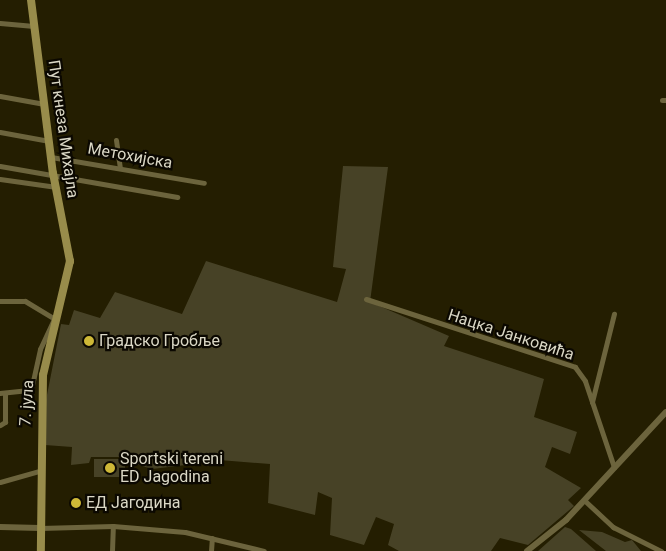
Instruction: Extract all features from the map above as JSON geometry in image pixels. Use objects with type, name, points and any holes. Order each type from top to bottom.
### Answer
[{"type":"main road","name":"Пут кнеза Михајла","points":[[31,0],[53,173],[70,261]]},
{"type":"main road","name":"7. јула","points":[[41,551],[39,471],[43,375],[70,261]]},
{"type":"street","points":[[0,23],[34,26]]},
{"type":"street","points":[[0,96],[44,104]]},
{"type":"street","points":[[0,132],[49,141]]},
{"type":"street","points":[[116,140],[120,167]]},
{"type":"street","name":"Метохијска","points":[[51,157],[120,167],[204,184]]},
{"type":"street","points":[[0,166],[53,173],[177,197]]},
{"type":"street","points":[[0,179],[56,187]]},
{"type":"street","name":"Нацка Јанковића","points":[[366,299],[575,367],[592,402],[614,467]]},
{"type":"street","points":[[0,301],[25,301],[56,320],[40,349],[31,390],[3,393],[2,423]]},
{"type":"street","points":[[592,402],[614,314]]},
{"type":"street","points":[[527,551],[584,500],[666,412]]},
{"type":"street","points":[[0,482],[39,471]]},
{"type":"street","points":[[584,500],[613,527],[661,551]]},
{"type":"street","points":[[112,551],[113,526]]},
{"type":"street","points":[[0,527],[113,526],[212,538],[264,551]]},
{"type":"street","points":[[211,551],[212,538]]},
{"type":"shaded area","points":[[343,166],[388,167],[370,302],[449,336],[444,346],[544,379],[534,417],[577,432],[570,454],[552,447],[545,467],[581,488],[568,500],[574,506],[528,545],[500,538],[491,551],[399,551],[388,545],[394,524],[376,517],[364,545],[330,535],[332,498],[318,492],[315,515],[268,503],[270,464],[195,458],[194,464],[152,469],[129,462],[128,457],[91,457],[89,463],[71,465],[72,447],[45,445],[44,410],[61,324],[69,325],[74,310],[100,318],[115,292],[182,314],[206,261],[337,302],[346,269],[333,267]]},
{"type":"shaded area","name":"Sportski tereni ED Jagodina","points":[[94,459],[125,459],[125,477],[94,477]]},
{"type":"shaded area","points":[[565,527],[571,529],[596,551],[538,551]]},
{"type":"shaded area","points":[[579,530],[602,532],[625,542],[632,540],[641,551],[606,551]]},
{"type":"place","name":"Градско Гробље","points":[[89,341]]},
{"type":"place","name":"Sportski tereni ED Jagodina","points":[[110,468]]},
{"type":"place","name":"ЕД Јагодина","points":[[76,503]]}]
